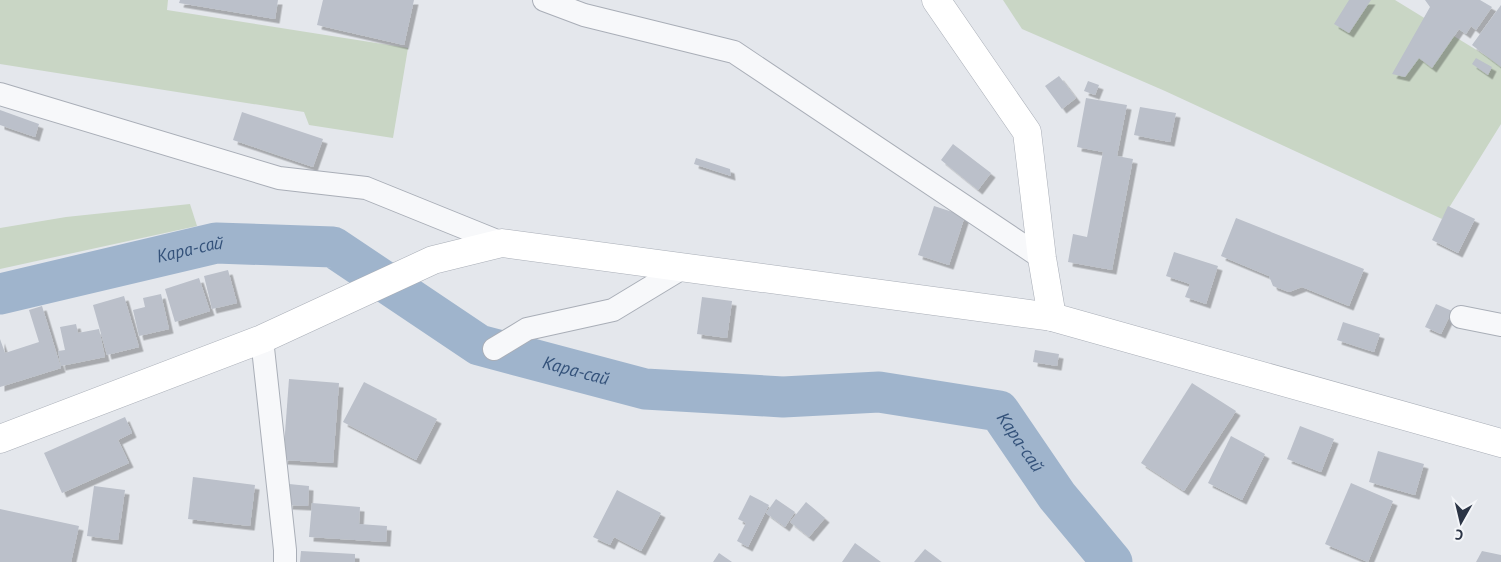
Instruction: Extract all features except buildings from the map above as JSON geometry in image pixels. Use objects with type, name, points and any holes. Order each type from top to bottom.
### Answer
[{"type":"main road","points":[[936,0],[1027,132],[1042,258],[1052,317]]},
{"type":"main road","points":[[0,439],[262,338],[433,260],[502,243],[1052,317],[1496,440]]},
{"type":"street","points":[[544,0],[584,15],[734,52],[1042,258]]},
{"type":"street","points":[[0,94],[279,178],[366,188],[502,243]]},
{"type":"street","points":[[494,349],[527,328],[613,310],[684,268]]},
{"type":"street","points":[[1461,318],[1501,325]]},
{"type":"street","points":[[262,338],[285,562]]},
{"type":"green space","points":[[0,0],[168,0],[167,10],[408,48],[393,138],[309,125],[304,112],[0,64]]},
{"type":"green space","points":[[1003,0],[1395,0],[1501,65],[1501,124],[1442,219],[1165,91],[1022,29]]},
{"type":"green space","points":[[190,204],[197,226],[0,269],[0,228],[66,217]]},
{"type":"waterway","name":"Кара-сай","points":[[0,294],[216,243],[333,247],[479,345],[645,389],[783,397],[879,392],[999,411],[1057,496],[1112,562]]}]
